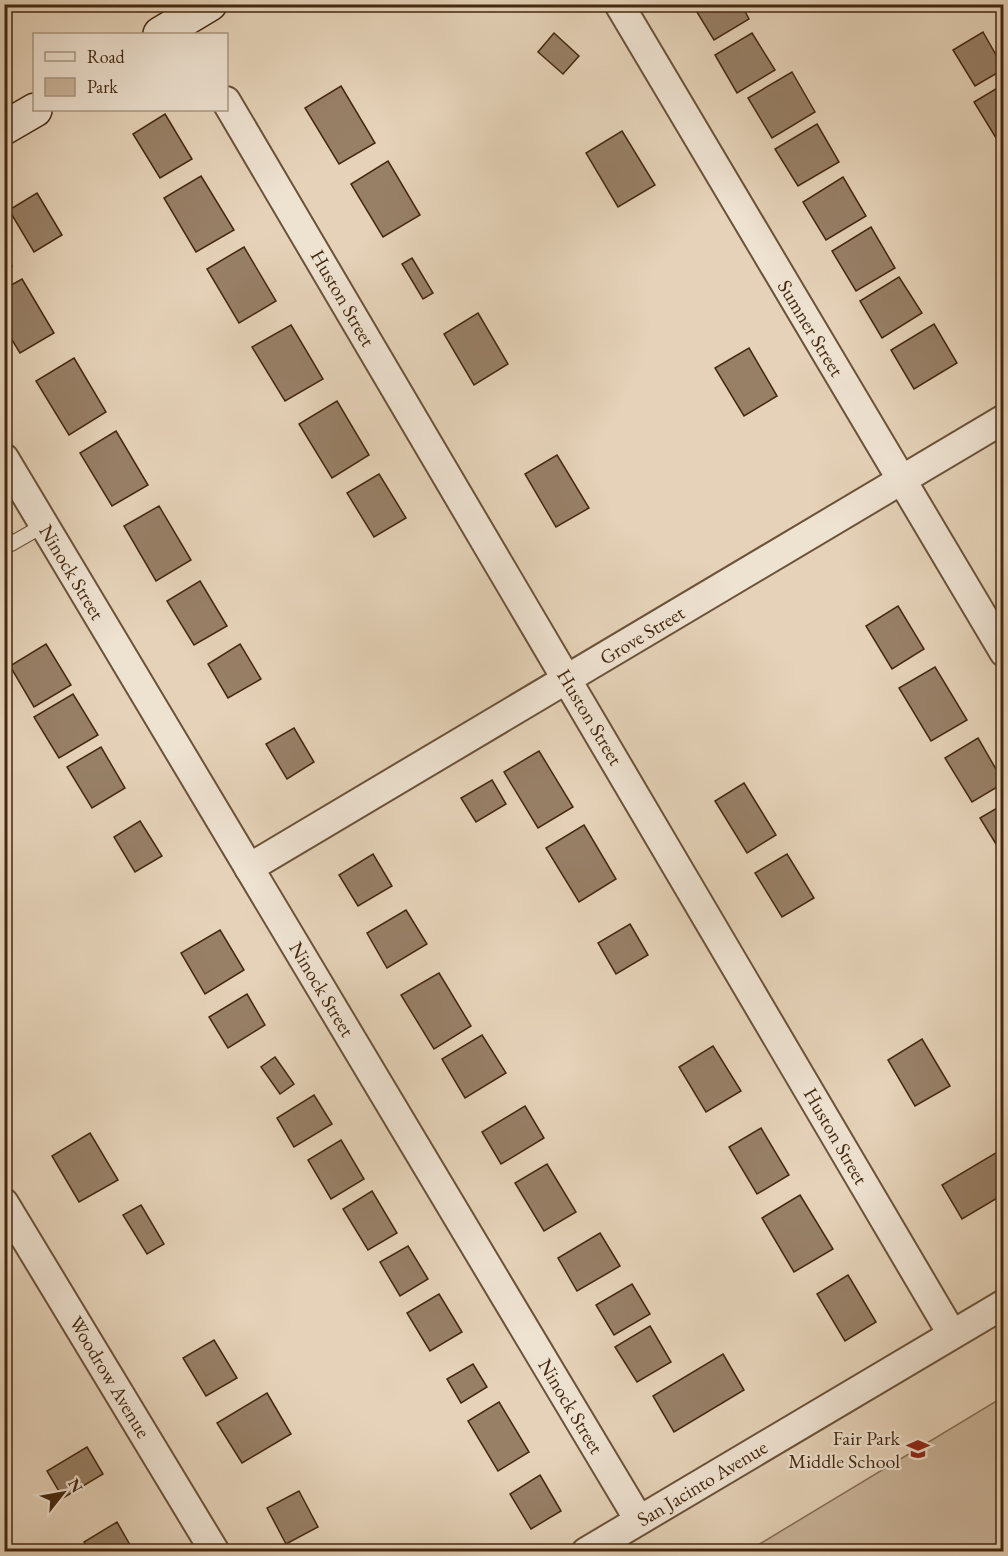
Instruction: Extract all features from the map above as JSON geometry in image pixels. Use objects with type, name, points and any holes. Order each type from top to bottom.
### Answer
[{"type":"main road","points":[[175,24],[210,4]]},
{"type":"main road","points":[[4,128],[33,111]]},
{"type":"street","name":"Sumner Street","points":[[619,4],[1004,652]]},
{"type":"street","name":"Huston Street","points":[[228,103],[952,1334]]},
{"type":"street","name":"Grove Street","points":[[249,868],[1004,419]]},
{"type":"street","name":"Ninock Street","points":[[4,458],[639,1520]]},
{"type":"street","name":"Woodrow Avenue","points":[[4,1203],[215,1551]]},
{"type":"street","name":"San Jacinto Avenue","points":[[586,1551],[1004,1304]]},
{"type":"lane","points":[[7,542],[45,525]]},
{"type":"green space","points":[[1003,1397],[1003,1551],[748,1551]]},
{"type":"building","points":[[692,4],[741,4],[749,19],[714,40]]},
{"type":"building","points":[[983,32],[1004,69],[975,86],[953,50]]},
{"type":"building","points":[[554,33],[579,56],[563,74],[538,52]]},
{"type":"building","points":[[752,33],[775,70],[737,93],[715,55]]},
{"type":"building","points":[[792,72],[815,112],[772,138],[748,98]]},
{"type":"building","points":[[1004,84],[1004,133],[996,138],[974,102]]},
{"type":"building","points":[[341,86],[375,143],[339,164],[305,108]]},
{"type":"building","points":[[165,114],[192,159],[160,178],[133,134]]},
{"type":"building","points":[[817,124],[839,162],[798,186],[775,149]]},
{"type":"building","points":[[622,131],[655,185],[618,207],[586,153]]},
{"type":"building","points":[[388,161],[420,215],[383,237],[351,184]]},
{"type":"building","points":[[201,176],[234,230],[196,252],[164,198]]},
{"type":"building","points":[[843,177],[866,216],[826,240],[803,202]]},
{"type":"building","points":[[37,193],[62,235],[34,252],[9,210]]},
{"type":"building","points":[[871,227],[895,268],[856,291],[832,251]]},
{"type":"building","points":[[244,247],[276,301],[239,323],[207,269]]},
{"type":"building","points":[[4,254],[12,266],[4,270]]},
{"type":"building","points":[[412,258],[433,293],[423,299],[402,264]]},
{"type":"building","points":[[899,277],[922,313],[882,338],[860,301]]},
{"type":"building","points":[[22,279],[54,333],[20,353],[4,327],[4,289]]},
{"type":"building","points":[[478,313],[508,364],[474,385],[444,334]]},
{"type":"building","points":[[934,324],[957,363],[914,389],[891,350]]},
{"type":"building","points":[[291,325],[323,379],[285,401],[252,347]]},
{"type":"building","points":[[749,348],[777,396],[744,416],[715,368]]},
{"type":"building","points":[[74,358],[106,412],[69,435],[36,381]]},
{"type":"building","points":[[337,401],[369,455],[332,478],[299,424]]},
{"type":"building","points":[[116,431],[148,485],[112,506],[80,453]]},
{"type":"building","points":[[557,455],[589,508],[556,527],[525,474]]},
{"type":"building","points":[[379,474],[406,518],[374,537],[347,493]]},
{"type":"building","points":[[159,506],[191,560],[156,581],[124,526]]},
{"type":"building","points":[[200,581],[227,626],[194,645],[167,601]]},
{"type":"building","points":[[898,606],[924,649],[892,669],[866,626]]},
{"type":"building","points":[[46,644],[71,685],[34,707],[10,666]]},
{"type":"building","points":[[240,644],[261,679],[228,698],[208,664]]},
{"type":"building","points":[[935,667],[967,720],[931,741],[899,688]]},
{"type":"building","points":[[73,694],[98,735],[59,758],[34,717]]},
{"type":"building","points":[[294,728],[314,762],[287,779],[266,744]]},
{"type":"building","points":[[978,738],[1004,783],[972,802],[945,758]]},
{"type":"building","points":[[101,747],[125,788],[92,808],[67,767]]},
{"type":"building","points":[[539,751],[573,807],[538,828],[504,772]]},
{"type":"building","points":[[492,780],[506,804],[476,822],[461,798]]},
{"type":"building","points":[[744,783],[776,835],[747,853],[715,801]]},
{"type":"building","points":[[1004,804],[1004,857],[980,818]]},
{"type":"building","points":[[140,821],[162,856],[135,872],[114,837]]},
{"type":"building","points":[[584,825],[616,879],[579,902],[546,848]]},
{"type":"building","points":[[373,854],[392,886],[358,906],[339,875]]},
{"type":"building","points":[[787,854],[814,898],[782,917],[755,873]]},
{"type":"building","points":[[406,910],[427,944],[387,968],[367,933]]},
{"type":"building","points":[[630,924],[648,955],[616,974],[598,943]]},
{"type":"building","points":[[220,930],[244,970],[205,994],[181,953]]},
{"type":"building","points":[[439,973],[471,1026],[434,1049],[401,995]]},
{"type":"building","points":[[247,994],[265,1025],[228,1048],[209,1017]]},
{"type":"building","points":[[482,1035],[506,1073],[465,1098],[442,1059]]},
{"type":"building","points":[[922,1039],[950,1086],[915,1106],[888,1060]]},
{"type":"building","points":[[713,1046],[741,1091],[706,1112],[679,1067]]},
{"type":"building","points":[[275,1057],[294,1084],[280,1094],[261,1067]]},
{"type":"building","points":[[314,1095],[332,1124],[294,1147],[277,1118]]},
{"type":"building","points":[[525,1106],[544,1138],[501,1164],[482,1132]]},
{"type":"building","points":[[761,1128],[789,1175],[757,1194],[729,1147]]},
{"type":"building","points":[[90,1133],[118,1180],[79,1202],[52,1156]]},
{"type":"building","points":[[341,1140],[364,1179],[331,1199],[308,1160]]},
{"type":"building","points":[[1004,1148],[1004,1194],[962,1219],[942,1185]]},
{"type":"building","points":[[547,1164],[576,1212],[544,1231],[515,1183]]},
{"type":"building","points":[[372,1191],[397,1233],[368,1250],[343,1209]]},
{"type":"building","points":[[800,1195],[833,1249],[794,1272],[762,1218]]},
{"type":"building","points":[[141,1205],[164,1244],[147,1254],[123,1215]]},
{"type":"building","points":[[600,1233],[620,1266],[577,1291],[558,1258]]},
{"type":"building","points":[[408,1246],[428,1279],[400,1296],[380,1262]]},
{"type":"building","points":[[848,1275],[876,1322],[845,1341],[817,1294]]},
{"type":"building","points":[[632,1284],[650,1314],[614,1335],[596,1305]]},
{"type":"building","points":[[439,1294],[462,1332],[430,1351],[407,1313]]},
{"type":"building","points":[[650,1326],[671,1362],[637,1382],[615,1347]]},
{"type":"building","points":[[214,1340],[237,1378],[206,1396],[183,1358]]},
{"type":"building","points":[[723,1354],[744,1390],[674,1432],[653,1396]]},
{"type":"building","points":[[473,1364],[487,1387],[461,1403],[447,1379]]},
{"type":"building","points":[[267,1393],[291,1434],[242,1463],[217,1423]]},
{"type":"building","points":[[499,1402],[529,1452],[498,1471],[468,1421]]},
{"type":"building","points":[[87,1447],[103,1474],[63,1498],[47,1471]]},
{"type":"building","points":[[540,1475],[561,1511],[531,1529],[510,1494]]},
{"type":"building","points":[[299,1491],[318,1527],[286,1544],[267,1508]]},
{"type":"building","points":[[117,1522],[134,1552],[90,1552],[84,1542]]},
{"type":"place","name":"Fair Park Middle School","points":[[918,1449]]}]
